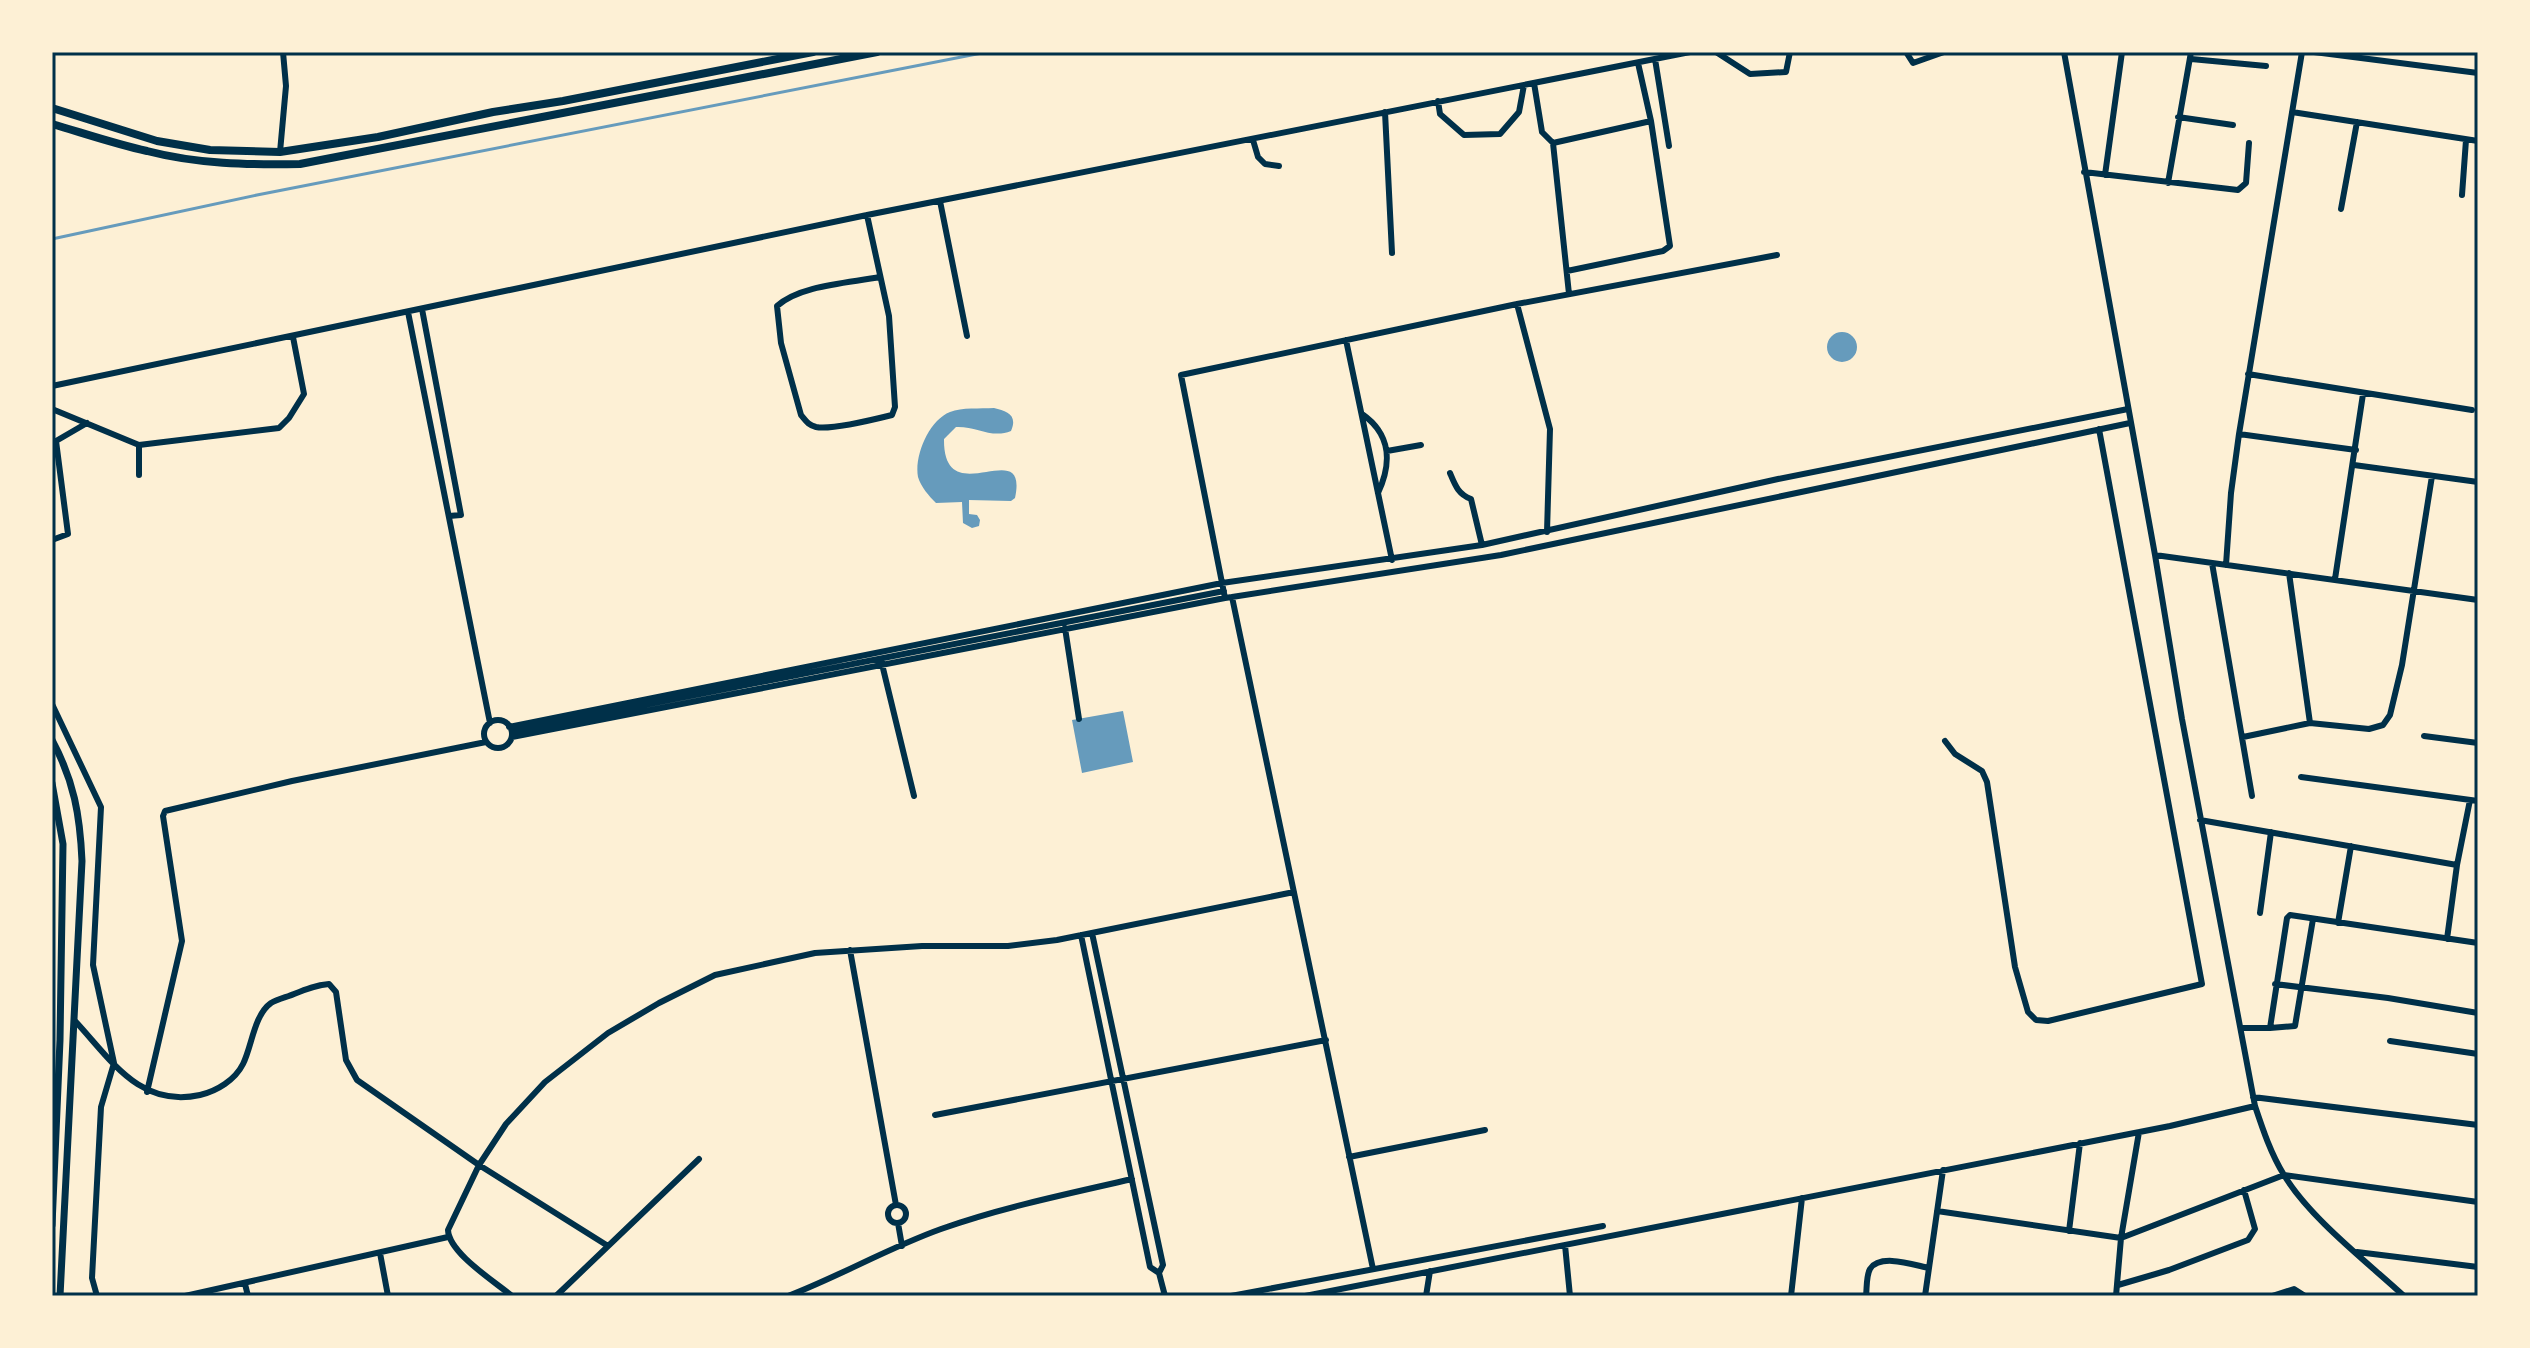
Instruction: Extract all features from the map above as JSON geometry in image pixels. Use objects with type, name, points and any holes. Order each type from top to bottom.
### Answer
[{"type":"main road","points":[[52,108],[157,141],[210,150],[280,152],[394,134],[493,112],[813,52]]},
{"type":"main road","points":[[52,124],[178,158],[233,164],[300,164],[877,52]]},
{"type":"street","points":[[280,152],[286,86],[283,52]]},
{"type":"street","points":[[53,386],[867,215],[1690,52]]},
{"type":"street","points":[[1716,52],[1750,74],[1786,72],[1790,52]]},
{"type":"street","points":[[1906,52],[1913,63],[1944,52]]},
{"type":"street","points":[[2064,52],[2200,820],[2255,1106],[2284,1175],[2305,1203],[2404,1296]]},
{"type":"street","points":[[2105,175],[2122,52]]},
{"type":"street","points":[[2226,565],[2239,434],[2302,52]]},
{"type":"street","points":[[2314,52],[2478,73]]},
{"type":"street","points":[[2168,183],[2191,55],[2266,66]]},
{"type":"street","points":[[1655,59],[1669,146]]},
{"type":"street","points":[[1567,271],[1663,251],[1670,246],[1651,121],[1638,63]]},
{"type":"street","points":[[1534,83],[1542,132],[1553,143],[1569,294]]},
{"type":"street","points":[[1438,101],[1440,114],[1464,135],[1500,134],[1519,112],[1524,85]]},
{"type":"street","points":[[1385,112],[1392,253]]},
{"type":"street","points":[[2292,112],[2478,141]]},
{"type":"street","points":[[2178,117],[2233,125]]},
{"type":"street","points":[[1553,143],[1651,121]]},
{"type":"street","points":[[2341,209],[2357,122]]},
{"type":"street","points":[[1253,140],[1258,157],[1265,164],[1279,166]]},
{"type":"street","points":[[2462,195],[2466,140]]},
{"type":"street","points":[[2084,172],[2238,190],[2246,183],[2249,143]]},
{"type":"street","points":[[940,201],[967,336]]},
{"type":"street","points":[[867,215],[889,316],[895,407],[892,415],[819,428],[808,424],[801,415],[781,343],[777,306],[799,292],[880,277]]},
{"type":"street","points":[[1373,1269],[1181,375],[1517,304],[1777,255]]},
{"type":"street","points":[[1517,304],[1550,429],[1547,532]]},
{"type":"street","points":[[422,309],[461,515],[449,516]]},
{"type":"street","points":[[408,312],[490,723]]},
{"type":"street","points":[[52,409],[139,445],[279,428],[304,394],[293,337]]},
{"type":"street","points":[[1346,340],[1392,560]]},
{"type":"street","points":[[2248,374],[2472,410]]},
{"type":"street","points":[[2335,579],[2363,394]]},
{"type":"street","points":[[511,732],[880,658],[1482,545],[2128,409]]},
{"type":"street","points":[[1362,414],[1370,420],[1387,451],[1388,468],[1378,493]]},
{"type":"street","points":[[52,540],[68,534],[56,441],[87,423]]},
{"type":"street","points":[[511,732],[880,658],[1065,628],[1226,592],[1431,567],[2130,423]]},
{"type":"street","points":[[1945,741],[1955,754],[1982,771],[1987,782],[2015,967],[2028,1012],[2033,1017],[2048,1021],[2074,1017],[2202,984],[2099,429]]},
{"type":"street","points":[[2239,434],[2356,450]]},
{"type":"street","points":[[139,445],[139,475]]},
{"type":"street","points":[[1387,451],[1421,445]]},
{"type":"street","points":[[1881,459],[1884,475]]},
{"type":"street","points":[[2354,465],[2478,482]]},
{"type":"street","points":[[1450,473],[1457,490],[1471,499],[1482,545]]},
{"type":"street","points":[[2243,737],[2310,723],[2369,729],[2387,721],[2402,665],[2432,476]]},
{"type":"street","points":[[1570,526],[1571,540]]},
{"type":"street","points":[[2155,555],[2478,600]]},
{"type":"street","points":[[2212,563],[2252,796]]},
{"type":"street","points":[[2289,573],[2310,723]]},
{"type":"street","points":[[1065,628],[1079,719]]},
{"type":"street","points":[[880,658],[914,796]]},
{"type":"street","points":[[52,704],[101,807],[93,965],[114,1063],[101,1107],[92,1278],[97,1296]]},
{"type":"street","points":[[486,742],[484,731],[490,723],[501,721],[511,732]]},
{"type":"street","points":[[147,1092],[182,941],[167,852],[165,811],[292,781],[486,742],[501,748],[506,746],[511,732]]},
{"type":"street","points":[[2424,736],[2478,743]]},
{"type":"street","points":[[52,740],[67,767],[80,815],[82,861],[60,1296]]},
{"type":"street","points":[[2301,777],[2474,800],[2457,865],[2447,939]]},
{"type":"street","points":[[52,783],[63,844],[60,1040],[52,1225]]},
{"type":"street","points":[[2200,820],[2457,865]]},
{"type":"street","points":[[2260,913],[2271,832]]},
{"type":"street","points":[[2338,923],[2351,846]]},
{"type":"street","points":[[512,1296],[460,1253],[448,1237],[448,1230],[479,1165],[506,1124],[545,1082],[608,1033],[659,1003],[715,975],[802,955],[922,946],[1008,946],[1092,933],[1294,892]]},
{"type":"street","points":[[2270,1028],[2287,918],[2292,915],[2478,943]]},
{"type":"street","points":[[2241,1028],[2294,1027],[2313,919]]},
{"type":"street","points":[[1092,933],[1163,1265],[1159,1273],[1165,1296]]},
{"type":"street","points":[[1081,935],[1150,1267],[1159,1273]]},
{"type":"street","points":[[850,950],[896,1205]]},
{"type":"street","points":[[76,1022],[114,1063],[147,1092],[176,1098],[205,1094],[227,1082],[243,1065],[255,1031],[270,1004],[317,985],[329,984],[336,992],[346,1060],[357,1080],[479,1165],[608,1246]]},
{"type":"street","points":[[2275,984],[2478,1013]]},
{"type":"street","points":[[935,1115],[1326,1040]]},
{"type":"street","points":[[2390,1041],[2478,1054]]},
{"type":"street","points":[[2253,1097],[2478,1125]]},
{"type":"street","points":[[1305,1296],[2139,1132],[2255,1106]]},
{"type":"street","points":[[1349,1157],[1485,1130]]},
{"type":"street","points":[[2116,1296],[2121,1238],[2139,1132]]},
{"type":"street","points":[[2069,1231],[2080,1143]]},
{"type":"street","points":[[556,1296],[699,1159]]},
{"type":"street","points":[[1925,1296],[1943,1170]]},
{"type":"street","points":[[1937,1211],[2121,1238],[2284,1175],[2478,1202]]},
{"type":"street","points":[[788,1296],[836,1278],[939,1230],[995,1212],[1132,1179]]},
{"type":"street","points":[[2118,1285],[2169,1270],[2248,1240],[2255,1229],[2244,1190]]},
{"type":"street","points":[[1791,1296],[1802,1198]]},
{"type":"street","points":[[896,1205],[902,1207],[905,1213],[904,1220],[898,1223],[891,1221],[888,1215],[889,1209],[896,1205]]},
{"type":"street","points":[[898,1223],[902,1246]]},
{"type":"street","points":[[1231,1296],[1603,1226]]},
{"type":"street","points":[[185,1296],[448,1237]]},
{"type":"street","points":[[1565,1245],[1570,1296]]},
{"type":"street","points":[[2357,1252],[2478,1267]]},
{"type":"street","points":[[380,1253],[388,1296]]},
{"type":"street","points":[[1866,1296],[1869,1271],[1876,1263],[1895,1261],[1929,1268]]},
{"type":"street","points":[[1426,1296],[1430,1271]]},
{"type":"street","points":[[245,1284],[248,1296]]},
{"type":"street","points":[[1348,1296],[1349,1287]]},
{"type":"street","points":[[2272,1296],[2294,1289],[2305,1296]]},
{"type":"water","points":[[1842,332],[1853,336],[1857,347],[1853,358],[1842,362],[1831,358],[1827,347],[1831,336]]},
{"type":"water","points":[[994,408],[1012,417],[1011,431],[997,434],[956,427],[944,439],[947,461],[957,471],[970,474],[998,470],[1010,472],[1016,480],[1015,498],[1011,501],[969,500],[969,514],[977,515],[980,520],[979,526],[972,528],[963,523],[962,502],[936,503],[926,491],[918,477],[918,459],[930,431],[942,416],[960,409]]},
{"type":"water","points":[[1123,711],[1133,762],[1082,773],[1072,720]]},
{"type":"waterway","points":[[52,239],[257,195],[987,52]]}]
